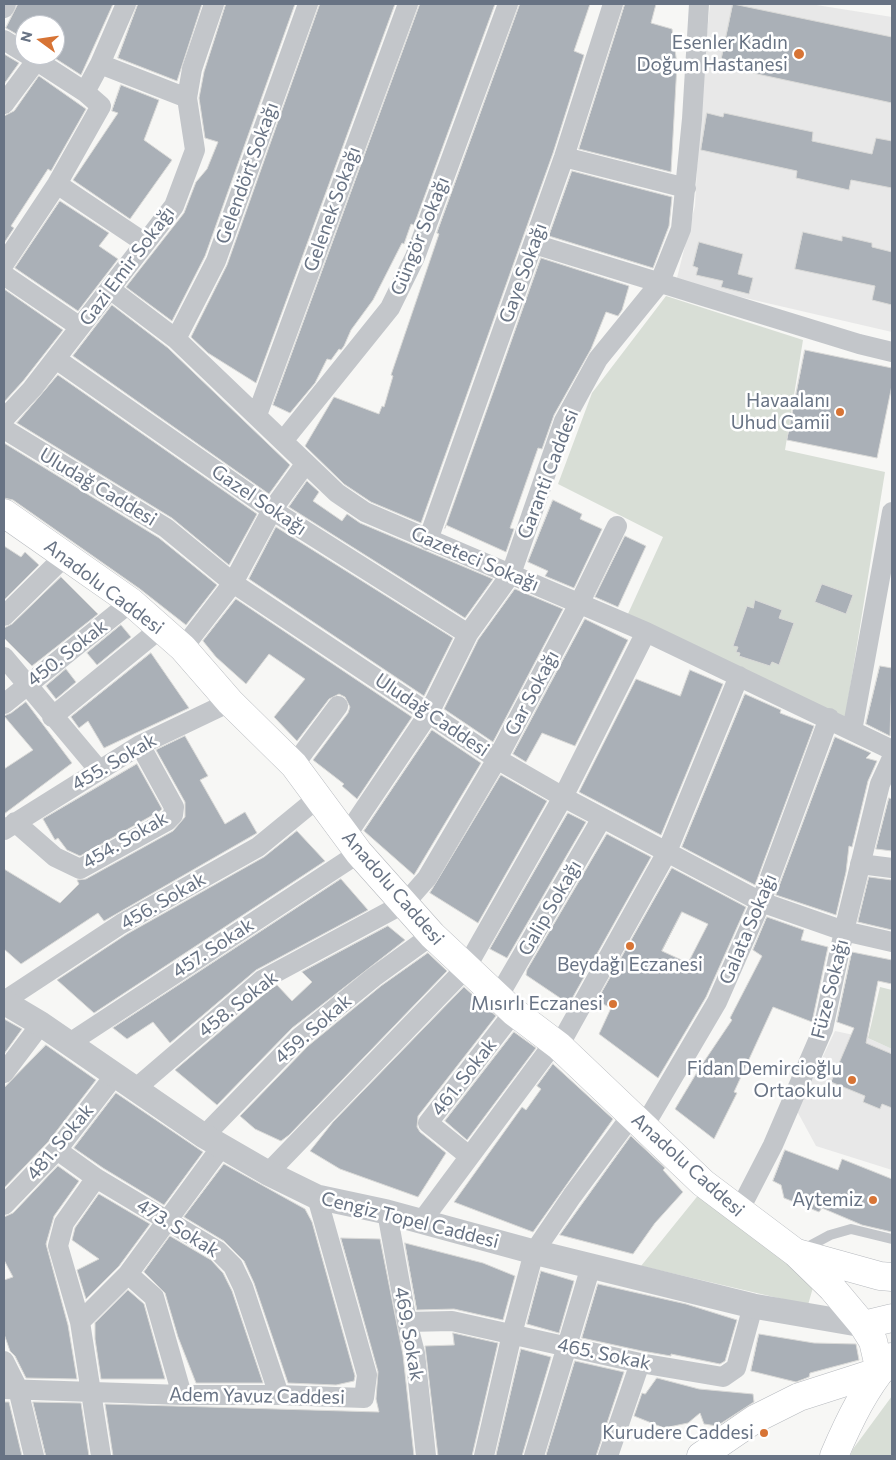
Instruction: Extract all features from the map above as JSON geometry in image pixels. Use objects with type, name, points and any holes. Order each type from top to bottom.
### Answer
[{"type":"main road","name":"Anadolu Caddesi","points":[[4,513],[131,602],[183,648],[230,702],[294,765],[353,845],[432,935],[506,1005],[557,1044],[703,1183],[796,1253]]},
{"type":"main road","points":[[796,1253],[880,1276],[892,1277]]},
{"type":"main road","points":[[796,1253],[832,1288],[863,1325],[886,1364]]},
{"type":"main road","points":[[863,1325],[892,1318]]},
{"type":"main road","points":[[701,1456],[755,1419],[799,1397],[823,1390],[886,1364]]},
{"type":"main road","points":[[834,1456],[850,1418],[886,1364]]},
{"type":"main road","points":[[823,1390],[834,1396],[850,1418]]},
{"type":"street","points":[[4,8],[6,4]]},
{"type":"street","points":[[85,92],[100,64],[126,4]]},
{"type":"street","name":"Gazi Emir Sokağı","points":[[4,419],[32,389],[56,359],[174,206],[195,150],[186,98],[192,69],[214,4]]},
{"type":"street","name":"Gelendört Sokağı","points":[[176,339],[216,261],[308,4]]},
{"type":"street","name":"Gelenek Sokağı","points":[[256,415],[408,4]]},
{"type":"street","name":"Güngör Sokağı","points":[[283,441],[390,308],[415,257],[508,4]]},
{"type":"street","name":"Gaye Sokağı","points":[[428,540],[534,244],[613,4]]},
{"type":"street","name":"Garanti Caddesi","points":[[353,845],[428,713],[468,634],[511,574],[564,421],[598,359],[659,284],[681,229],[686,188],[699,4]]},
{"type":"street","points":[[4,40],[15,47]]},
{"type":"street","points":[[100,64],[186,98]]},
{"type":"street","points":[[4,104],[25,65]]},
{"type":"street","points":[[4,264],[57,184],[101,106],[85,92],[44,65]]},
{"type":"street","points":[[564,157],[686,188]]},
{"type":"street","points":[[57,184],[145,243]]},
{"type":"street","points":[[534,244],[659,284],[859,344],[892,352]]},
{"type":"street","points":[[4,275],[80,327]]},
{"type":"street","name":"Gazeteci Sokağı","points":[[110,289],[176,339],[337,493],[365,512],[646,632],[829,718],[892,750]]},
{"type":"street","name":"Gazel Sokağı","points":[[56,359],[272,510],[468,634]]},
{"type":"street","name":"Uludağ Caddesi","points":[[4,429],[166,528],[233,583],[497,758],[563,797],[761,902],[844,931],[892,942]]},
{"type":"street","points":[[183,648],[233,583],[272,510],[306,463]]},
{"type":"street","points":[[852,731],[892,512]]},
{"type":"street","name":"Gar Sokağı","points":[[404,903],[427,878],[497,758],[579,604],[617,526]]},
{"type":"street","points":[[4,616],[66,556]]},
{"type":"street","name":"450. Sokak","points":[[4,704],[131,602]]},
{"type":"street","points":[[52,717],[161,628]]},
{"type":"street","points":[[268,1173],[466,968],[563,797],[646,632]]},
{"type":"street","points":[[4,657],[52,717],[98,769]]},
{"type":"street","points":[[421,1222],[469,1156],[557,1044],[666,852],[739,676]]},
{"type":"street","name":"455. Sokak","points":[[9,826],[98,769],[140,745],[230,702]]},
{"type":"street","points":[[294,765],[338,706]]},
{"type":"street","name":"Galata Sokağı","points":[[484,1456],[512,1334],[534,1252],[572,1196],[638,1121],[717,1002],[761,902],[829,718]]},
{"type":"street","name":"454. Sokak","points":[[9,826],[55,857],[80,869],[166,821],[173,815],[174,807],[140,745]]},
{"type":"street","name":"Füze Sokağı","points":[[739,1211],[773,1145],[824,1029],[860,864],[886,784],[892,758]]},
{"type":"street","name":"456. Sokak","points":[[4,1001],[122,924],[258,847],[319,797]]},
{"type":"street","name":"Galip Sokağı","points":[[506,1005],[602,818]]},
{"type":"street","name":"457. Sokak","points":[[68,1044],[353,845]]},
{"type":"street","points":[[860,864],[892,868]]},
{"type":"street","name":"458. Sokak","points":[[125,1082],[262,980],[404,903]]},
{"type":"street","name":"459. Sokak","points":[[80,1322],[128,1274],[166,1221],[213,1141],[300,1037],[374,977],[432,935]]},
{"type":"street","name":"Cengiz Topel Caddesi","points":[[4,1001],[213,1141],[268,1173],[317,1197],[387,1212],[534,1252],[753,1306],[863,1325]]},
{"type":"street","name":"461. Sokak","points":[[469,1156],[428,1123],[506,1005]]},
{"type":"street","points":[[4,1073],[41,1024]]},
{"type":"street","name":"481. Sokak","points":[[4,1205],[125,1082]]},
{"type":"street","name":"473. Sokak","points":[[57,1150],[96,1178],[218,1251],[233,1266],[243,1287],[279,1394]]},
{"type":"street","points":[[96,1178],[64,1223],[58,1246],[80,1322],[101,1456]]},
{"type":"street","name":"Adem Yavuz Caddesi","points":[[11,1389],[182,1395],[279,1394],[364,1398],[367,1375],[317,1197]]},
{"type":"street","name":"469. Sokak","points":[[387,1212],[407,1322],[416,1353],[426,1456]]},
{"type":"street","points":[[534,1456],[569,1347],[591,1266]]},
{"type":"street","points":[[128,1274],[154,1298],[182,1395]]},
{"type":"street","name":"465. Sokak","points":[[407,1322],[452,1321],[640,1363],[723,1377],[736,1368],[753,1306]]},
{"type":"street","points":[[4,1361],[11,1389],[34,1456]]},
{"type":"street","points":[[608,1456],[640,1363]]},
{"type":"lane","points":[[796,1253],[830,1235],[851,1229],[892,1239]]},
{"type":"shaded area","points":[[710,4],[810,4],[892,17],[892,332],[676,282],[695,206],[701,90]]},
{"type":"shaded area","points":[[666,296],[803,340],[785,450],[885,472],[845,719],[627,616],[663,537],[558,484],[592,393]]},
{"type":"shaded area","points":[[880,987],[892,990],[892,1049],[868,1038]]},
{"type":"shaded area","name":"Fidan Demircioğlu Ortaokulu","points":[[835,1031],[868,1038],[892,1049],[892,1170],[816,1146],[797,1111]]},
{"type":"shaded area","points":[[700,1193],[814,1284],[808,1305],[641,1266]]},
{"type":"shaded area","points":[[892,1396],[892,1456],[850,1456],[853,1449]]},
{"type":"building","points":[[18,4],[113,4],[81,75],[65,65],[65,15],[15,15],[15,33],[6,28]]},
{"type":"building","points":[[138,4],[202,4],[177,81],[118,58]]},
{"type":"building","points":[[226,4],[295,4],[205,256],[172,321],[126,287],[184,213],[196,182],[207,169],[218,142],[205,138],[199,98],[204,72]]},
{"type":"building","points":[[320,4],[395,4],[256,383],[208,353],[191,337],[227,265]]},
{"type":"building","points":[[420,4],[495,4],[414,225],[411,224],[404,244],[402,243],[373,300],[351,330],[344,346],[341,350],[339,349],[331,360],[327,359],[315,383],[290,413],[273,405]]},
{"type":"building","points":[[520,4],[590,4],[574,51],[584,55],[553,153],[421,523],[371,502],[344,484],[305,446],[334,397],[379,414],[382,406],[384,407],[393,376],[391,375],[439,234],[437,233]]},
{"type":"building","points":[[625,4],[656,4],[651,23],[672,29],[677,64],[671,172],[579,149]]},
{"type":"building","points":[[733,4],[892,37],[892,103],[720,66]]},
{"type":"building","points":[[4,54],[15,61],[15,65],[18,65],[4,84]]},
{"type":"building","points":[[39,76],[86,109],[51,171],[48,169],[11,226],[14,228],[4,243],[4,116],[14,111]]},
{"type":"building","points":[[121,85],[159,100],[144,140],[172,160],[130,219],[73,180],[118,113],[112,111]]},
{"type":"building","points":[[707,113],[723,117],[724,113],[813,132],[812,141],[872,154],[876,138],[892,141],[892,188],[851,180],[849,190],[796,178],[797,171],[701,150]]},
{"type":"building","points":[[572,171],[672,197],[669,226],[653,268],[549,236]]},
{"type":"building","points":[[60,201],[109,233],[99,246],[118,259],[78,311],[15,268]]},
{"type":"building","points":[[803,232],[842,241],[842,236],[872,243],[872,247],[892,252],[892,305],[872,300],[875,286],[795,269]]},
{"type":"building","points":[[699,242],[743,254],[738,274],[753,278],[749,294],[721,287],[723,281],[696,275],[698,268],[693,266]]},
{"type":"building","points":[[541,258],[629,286],[622,310],[618,316],[606,312],[591,349],[554,415],[542,449],[538,448],[510,528],[514,529],[506,552],[446,525]]},
{"type":"building","points":[[4,289],[63,330],[4,402]]},
{"type":"building","points":[[112,305],[168,348],[290,465],[269,494],[73,356]]},
{"type":"building","name":"Havaalanı Uhud Camii","points":[[805,350],[892,368],[892,385],[877,458],[787,440]]},
{"type":"building","points":[[58,375],[257,514],[229,565],[172,518],[17,423]]},
{"type":"building","points":[[4,443],[159,538],[217,585],[186,625],[140,589],[13,500],[4,498]]},
{"type":"building","points":[[307,481],[319,492],[313,501],[342,521],[347,514],[360,523],[493,579],[465,618],[289,507]]},
{"type":"building","points":[[553,500],[582,514],[580,519],[602,529],[574,588],[545,576],[548,571],[528,562]]},
{"type":"building","points":[[276,527],[453,638],[424,696],[249,579]]},
{"type":"building","points":[[625,536],[646,546],[618,607],[595,597]]},
{"type":"building","points":[[4,546],[21,557],[25,552],[39,565],[4,600]]},
{"type":"building","points":[[61,577],[98,614],[32,666],[4,638],[4,628],[12,624]]},
{"type":"building","points":[[822,584],[853,595],[846,614],[815,602]]},
{"type":"building","points":[[515,589],[563,609],[493,742],[444,709],[478,640]]},
{"type":"building","points":[[236,599],[412,717],[357,799],[342,786],[344,784],[313,760],[348,713],[350,707],[345,697],[339,694],[329,699],[297,741],[274,717],[305,679],[269,654],[246,684],[216,657],[203,641]]},
{"type":"building","points":[[755,600],[782,610],[779,618],[794,623],[779,665],[772,662],[770,666],[739,656],[740,653],[736,652],[738,647],[733,646],[747,606],[753,608]]},
{"type":"building","points":[[585,619],[628,640],[575,746],[542,733],[526,762],[513,754]]},
{"type":"building","points":[[121,625],[131,637],[97,665],[87,653]]},
{"type":"building","points":[[151,653],[189,708],[104,748],[88,721],[79,728],[71,717]]},
{"type":"building","points":[[880,666],[892,668],[890,736],[866,724]]},
{"type":"building","points":[[66,669],[76,682],[56,699],[46,686]]},
{"type":"building","points":[[690,670],[723,684],[661,835],[579,792],[636,679],[680,696]]},
{"type":"building","points":[[745,694],[781,710],[780,713],[814,726],[755,885],[682,847]]},
{"type":"building","points":[[26,702],[72,763],[4,814],[4,769],[33,750],[4,716]]},
{"type":"building","points":[[432,730],[481,763],[414,875],[364,831]]},
{"type":"building","points":[[185,736],[208,776],[200,780],[225,824],[245,812],[257,833],[104,921],[98,913],[21,964],[4,949],[4,869],[60,903],[79,884],[77,880],[86,879],[173,831],[185,817],[185,802],[156,750]]},
{"type":"building","points":[[835,737],[871,753],[866,758],[877,761],[868,781],[852,847],[849,846],[846,872],[836,915],[776,895]]},
{"type":"building","points":[[137,764],[162,809],[160,811],[80,856],[67,850],[58,838],[55,840],[43,819]]},
{"type":"building","points":[[501,775],[547,801],[478,923],[430,893]]},
{"type":"building","points":[[889,798],[892,799],[892,851],[876,849]]},
{"type":"building","points":[[568,813],[586,822],[507,958],[490,949]]},
{"type":"building","points":[[297,831],[325,861],[94,1013],[57,980],[127,934],[264,857]]},
{"type":"building","points":[[607,834],[651,857],[569,1004],[526,975],[527,970]]},
{"type":"building","points":[[672,868],[746,907],[706,997],[658,1078],[599,1034],[611,1008],[597,1001]],"holes":[[[682,912],[708,924],[688,963],[662,951]]]},
{"type":"building","points":[[869,877],[892,880],[892,930],[858,922]]},
{"type":"building","points":[[341,879],[368,910],[256,970],[170,1043],[153,1022],[127,1039],[113,1028]]},
{"type":"building","points":[[767,917],[804,930],[801,940],[828,947],[812,1022],[773,1007],[734,1092],[737,1093],[714,1139],[675,1109],[732,1020],[730,1018],[762,956],[753,950]]},
{"type":"building","points":[[388,926],[405,940],[292,1028],[217,1105],[175,1070],[269,990],[277,985],[292,1001],[312,982],[302,972]]},
{"type":"building","points":[[852,952],[892,960],[892,984],[878,981],[866,1043],[892,1054],[892,1108],[882,1104],[880,1109],[863,1102],[865,1096],[831,1082],[854,1028],[837,1022]]},
{"type":"building","points":[[428,953],[447,971],[289,1135],[281,1141],[255,1129],[240,1116],[308,1046],[381,986]]},
{"type":"building","points":[[464,987],[496,1016],[418,1116],[417,1127],[420,1132],[446,1153],[418,1197],[340,1169],[310,1151],[333,1122]]},
{"type":"building","points":[[4,1019],[22,1029],[4,1054]]},
{"type":"building","points":[[514,1032],[536,1048],[467,1140],[445,1121]]},
{"type":"building","points":[[46,1045],[96,1080],[48,1142],[4,1188],[4,1088]]},
{"type":"building","points":[[553,1064],[613,1119],[533,1232],[454,1202],[522,1107],[526,1110],[541,1089],[537,1086]]},
{"type":"building","points":[[116,1093],[203,1152],[164,1205],[74,1148]]},
{"type":"building","points":[[631,1136],[665,1168],[663,1170],[683,1192],[655,1223],[633,1254],[560,1235]]},
{"type":"building","points":[[785,1150],[838,1170],[842,1159],[892,1179],[892,1232],[862,1225],[822,1208],[819,1212],[784,1198],[781,1185],[773,1181]]},
{"type":"building","points":[[224,1164],[305,1209],[312,1222],[355,1376],[354,1381],[336,1385],[288,1383],[254,1283],[244,1261],[224,1241],[184,1217]]},
{"type":"building","points":[[58,1166],[79,1181],[54,1216],[46,1244],[68,1325],[77,1379],[26,1378],[15,1356],[10,1351],[4,1334],[4,1280],[13,1277],[4,1260],[4,1217],[13,1213]]},
{"type":"building","points":[[99,1194],[150,1224],[119,1266],[86,1299],[77,1270],[99,1259],[72,1240],[75,1228]]},
{"type":"building","points":[[170,1236],[211,1260],[223,1273],[232,1291],[263,1383],[196,1383],[178,1337],[165,1293],[144,1272]]},
{"type":"building","points":[[341,1238],[380,1239],[403,1355],[414,1456],[113,1456],[105,1404],[379,1412],[376,1399],[378,1372]]},
{"type":"building","points":[[405,1243],[483,1263],[515,1276],[503,1320],[454,1309],[417,1310]]},
{"type":"building","points":[[541,1271],[574,1281],[559,1333],[527,1324]]},
{"type":"building","points":[[598,1284],[686,1304],[737,1320],[725,1361],[720,1364],[671,1354],[671,1356],[642,1351],[582,1338]]},
{"type":"building","points":[[128,1290],[144,1304],[165,1379],[101,1379],[95,1339],[95,1323]]},
{"type":"building","points":[[453,1333],[498,1343],[472,1456],[438,1456],[425,1346],[454,1345]]},
{"type":"building","points":[[759,1334],[814,1343],[856,1344],[859,1360],[810,1373],[809,1377],[796,1382],[751,1371]]},
{"type":"building","points":[[521,1349],[551,1357],[522,1456],[496,1456]]},
{"type":"building","points":[[575,1361],[624,1372],[596,1456],[546,1456]]},
{"type":"building","points":[[657,1378],[699,1389],[753,1394],[754,1402],[717,1426],[704,1424],[700,1413],[688,1423],[664,1428],[634,1416],[642,1393],[645,1394]]},
{"type":"building","points":[[4,1402],[9,1402],[22,1456],[4,1456]]},
{"type":"building","points":[[33,1402],[81,1403],[89,1456],[46,1456]]},
{"type":"place","name":"Esenler Kadın Doğum Hastanesi","points":[[799,54]]},
{"type":"place","name":"Havaalanı Uhud Camii","points":[[840,412]]},
{"type":"place","name":"Beydağı Eczanesi","points":[[630,946]]},
{"type":"place","name":"Mısırlı Eczanesi","points":[[613,1004]]},
{"type":"place","name":"Fidan Demircioğlu Ortaokulu","points":[[852,1080]]},
{"type":"place","name":"Aytemiz","points":[[873,1200]]},
{"type":"place","name":"Kurudere Caddesi","points":[[764,1433]]}]
